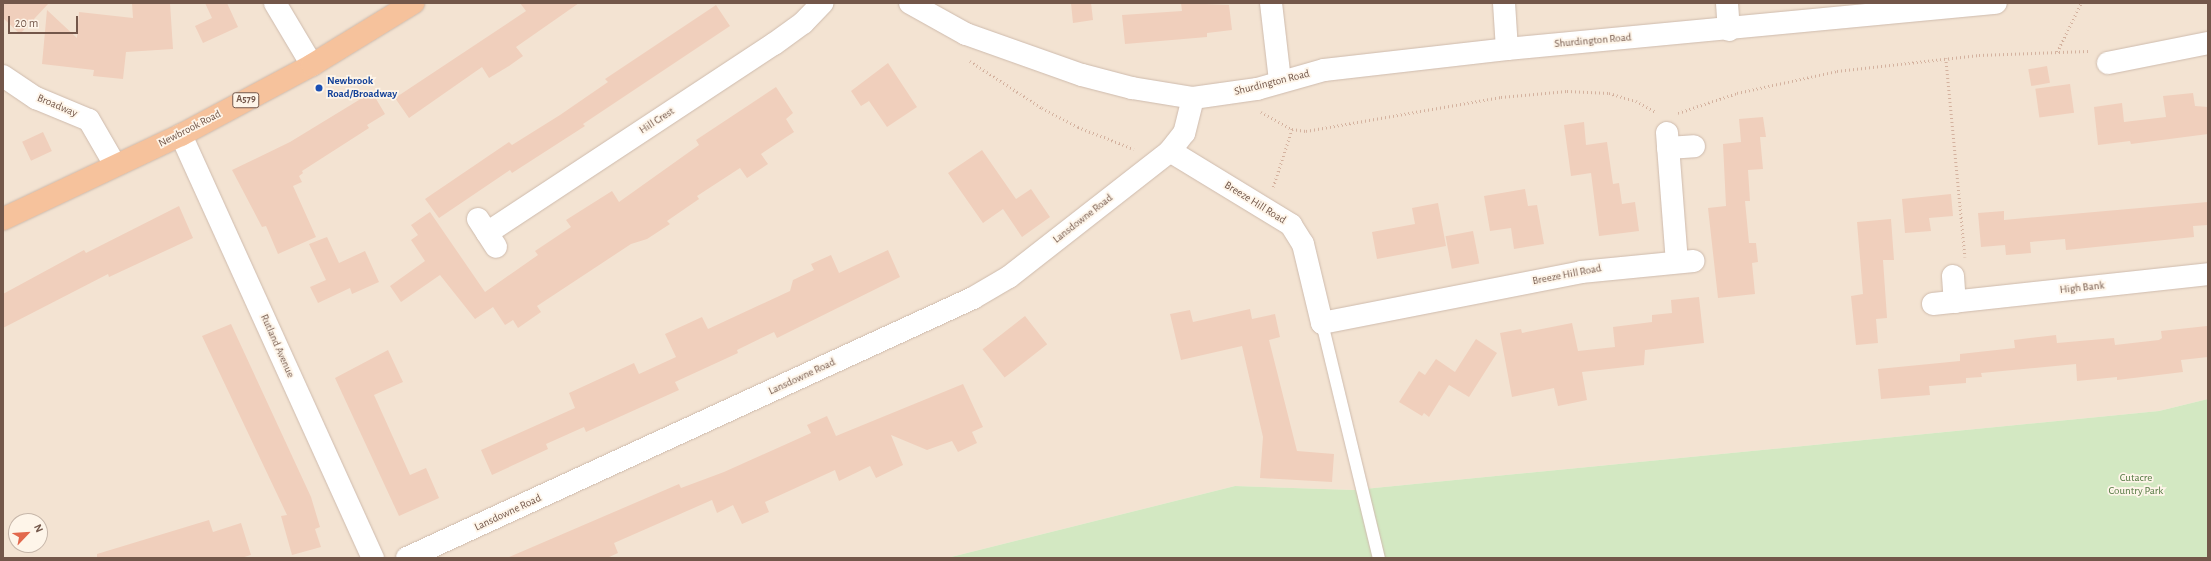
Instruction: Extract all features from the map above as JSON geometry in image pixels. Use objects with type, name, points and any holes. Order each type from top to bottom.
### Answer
[{"type":"highway","name":"Newbrook Road","points":[[3,219],[180,135],[312,65],[413,3]]},
{"type":"street","points":[[275,3],[312,65]]},
{"type":"street","name":"Hill Crest","points":[[487,233],[774,44],[803,23],[822,3]]},
{"type":"street","points":[[910,3],[966,34],[1082,75],[1132,88],[1193,98],[1184,133],[1166,154]]},
{"type":"street","points":[[1271,3],[1280,81]]},
{"type":"street","points":[[1504,3],[1507,49]]},
{"type":"street","points":[[1727,3],[1730,30]]},
{"type":"street","name":"Shurdington Road","points":[[1193,98],[1229,94],[1324,70],[1507,49],[1730,30],[1996,3]]},
{"type":"street","points":[[2108,63],[2208,43]]},
{"type":"street","name":"Broadway","points":[[3,76],[36,98],[89,120],[115,165]]},
{"type":"street","points":[[1667,133],[1694,146]]},
{"type":"street","name":"Breeze Hill Road","points":[[1166,154],[1266,210],[1291,226],[1303,244],[1322,323],[1581,272],[1685,262],[1667,133]]},
{"type":"street","name":"Rutland Avenue","points":[[180,135],[373,558]]},
{"type":"street","name":"Lansdowne Road","points":[[407,558],[973,298],[1009,277],[1166,154]]},
{"type":"street","name":"High Bank","points":[[1933,304],[2208,274]]},
{"type":"street","points":[[1953,276],[1955,302]]},
{"type":"lane","points":[[1322,323],[1379,558]]},
{"type":"path","points":[[2058,52],[2081,3]]},
{"type":"path","points":[[1229,94],[1292,129],[1306,131],[1501,96],[1567,91],[1608,93],[1636,101],[1667,133],[1782,81],[1895,62],[2095,51],[2108,63]]},
{"type":"path","points":[[1946,58],[1967,274],[1953,276]]},
{"type":"path","points":[[967,60],[1042,108],[1078,127],[1166,154]]},
{"type":"path","points":[[1266,210],[1292,129]]},
{"type":"shaded area","points":[[3,3],[2208,3],[2208,399],[2159,411],[1354,490],[1235,486],[947,558],[3,558]]},
{"type":"green space","name":"Cutacre Country Park","points":[[2208,399],[2208,558],[947,558],[1235,486],[1354,490],[2159,411]]},
{"type":"building","points":[[3,3],[49,3],[20,34],[3,18]]},
{"type":"building","points":[[132,3],[170,3],[173,49],[126,52],[123,79],[93,76],[94,70],[42,64],[47,10],[77,38],[79,12],[133,18]]},
{"type":"building","points":[[205,3],[227,3],[238,27],[203,43],[195,26],[212,18]]},
{"type":"building","points":[[520,3],[579,3],[516,47],[523,56],[509,66],[489,78],[482,67],[409,118],[395,98],[526,11]]},
{"type":"building","points":[[1071,3],[1091,3],[1093,20],[1073,23]]},
{"type":"building","points":[[1181,3],[1229,5],[1232,30],[1207,33],[1207,37],[1125,44],[1122,15],[1182,11]]},
{"type":"building","points":[[716,5],[730,26],[583,124],[585,126],[512,173],[510,170],[439,218],[425,199],[509,142],[512,145],[560,115],[608,82],[605,79]]},
{"type":"building","points":[[888,63],[917,107],[887,127],[869,101],[861,106],[851,91]]},
{"type":"building","points":[[2047,66],[2050,83],[2031,86],[2028,69]]},
{"type":"building","points":[[2070,84],[2074,113],[2039,118],[2035,89]]},
{"type":"building","points":[[776,87],[793,113],[786,119],[794,132],[761,154],[768,164],[747,178],[740,168],[697,196],[699,199],[667,221],[670,224],[647,239],[631,244],[537,306],[541,312],[518,328],[513,320],[505,325],[493,307],[475,319],[440,275],[401,302],[390,286],[425,261],[411,240],[418,235],[411,225],[430,212],[485,292],[538,255],[535,251],[571,227],[566,220],[612,191],[619,202],[699,145],[696,140]]},
{"type":"building","points":[[372,92],[385,114],[367,125],[369,128],[302,171],[303,173],[299,176],[302,182],[293,186],[316,237],[278,254],[266,226],[262,227],[232,170],[290,142]]},
{"type":"building","points":[[2193,93],[2195,106],[2208,107],[2208,134],[2131,144],[2130,141],[2098,145],[2094,107],[2122,103],[2124,122],[2166,117],[2163,96]]},
{"type":"building","points":[[1763,117],[1766,137],[1760,137],[1763,169],[1748,170],[1750,201],[1745,201],[1749,243],[1756,243],[1758,262],[1752,263],[1755,294],[1718,298],[1708,208],[1726,206],[1723,144],[1741,142],[1739,119]]},
{"type":"building","points":[[1584,122],[1586,145],[1607,142],[1613,184],[1619,183],[1622,204],[1635,202],[1639,231],[1599,236],[1591,173],[1571,176],[1564,125]]},
{"type":"building","points":[[43,132],[52,151],[31,161],[22,142]]},
{"type":"building","points":[[982,150],[1016,199],[1031,189],[1050,217],[1022,237],[1003,209],[983,223],[948,173]]},
{"type":"building","points":[[1525,189],[1528,206],[1537,205],[1544,244],[1514,249],[1511,228],[1490,231],[1484,196]]},
{"type":"building","points":[[1951,194],[1953,216],[1929,218],[1931,231],[1905,233],[1902,199]]},
{"type":"building","points":[[2208,202],[2208,225],[2193,226],[2194,237],[2066,250],[2065,239],[2030,242],[2031,253],[2006,255],[2005,245],[1981,247],[1978,213],[2004,211],[2004,220]]},
{"type":"building","points":[[1438,203],[1446,246],[1377,259],[1372,232],[1415,224],[1412,208]]},
{"type":"building","points":[[179,206],[193,238],[109,277],[108,274],[3,328],[3,294],[84,250],[86,253]]},
{"type":"building","points":[[1891,219],[1894,260],[1883,260],[1887,318],[1876,319],[1878,343],[1856,345],[1851,296],[1863,294],[1857,222]]},
{"type":"building","points":[[1473,231],[1479,263],[1452,269],[1446,236]]},
{"type":"building","points":[[327,237],[339,263],[365,251],[379,282],[352,294],[350,288],[318,303],[310,287],[326,280],[309,244]]},
{"type":"building","points":[[888,250],[900,277],[777,338],[774,332],[737,350],[738,353],[675,382],[679,390],[586,432],[584,427],[546,444],[548,449],[492,475],[481,450],[575,408],[569,393],[634,363],[639,374],[676,357],[665,334],[702,317],[708,329],[790,291],[793,280],[814,270],[811,264],[831,255],[839,273]]},
{"type":"building","points":[[1699,297],[1704,343],[1645,350],[1644,365],[1582,372],[1587,400],[1558,406],[1554,388],[1512,397],[1500,333],[1521,329],[1522,333],[1572,323],[1578,351],[1615,347],[1613,327],[1652,322],[1652,315],[1672,313],[1671,300]]},
{"type":"building","points":[[1250,309],[1252,319],[1275,314],[1280,337],[1269,340],[1297,451],[1334,454],[1332,482],[1260,478],[1263,437],[1242,346],[1181,360],[1170,314],[1190,310],[1193,322]]},
{"type":"building","points":[[1025,316],[1047,344],[1005,378],[982,349]]},
{"type":"building","points":[[231,324],[311,497],[320,527],[315,529],[321,547],[292,555],[281,516],[287,515],[202,336]]},
{"type":"building","points":[[2207,326],[2208,357],[2181,360],[2183,372],[2117,380],[2117,377],[2077,381],[2076,364],[1981,373],[1982,377],[1966,378],[1966,383],[1929,386],[1930,395],[1881,399],[1878,369],[1960,361],[1960,354],[2015,348],[2014,340],[2056,335],[2057,343],[2114,338],[2115,345],[2159,340],[2162,338],[2161,331]]},
{"type":"building","points":[[1476,339],[1497,353],[1469,397],[1449,385],[1429,417],[1424,413],[1422,416],[1399,402],[1419,371],[1425,375],[1436,359],[1455,372]]},
{"type":"building","points":[[388,350],[403,382],[374,395],[410,475],[426,468],[439,498],[399,516],[335,378]]},
{"type":"building","points":[[963,384],[983,427],[972,432],[977,443],[958,452],[952,441],[927,450],[891,435],[903,465],[876,478],[870,466],[839,481],[835,470],[765,502],[769,512],[742,524],[733,505],[717,513],[712,500],[614,543],[618,553],[607,558],[507,558],[679,484],[681,488],[724,472],[811,433],[807,425],[827,416],[836,436]]},
{"type":"building","points":[[209,520],[213,532],[241,523],[251,555],[241,558],[97,558],[97,554]]},
{"type":"place","name":"Newbrook Road/Broadway","points":[[319,88]]}]
